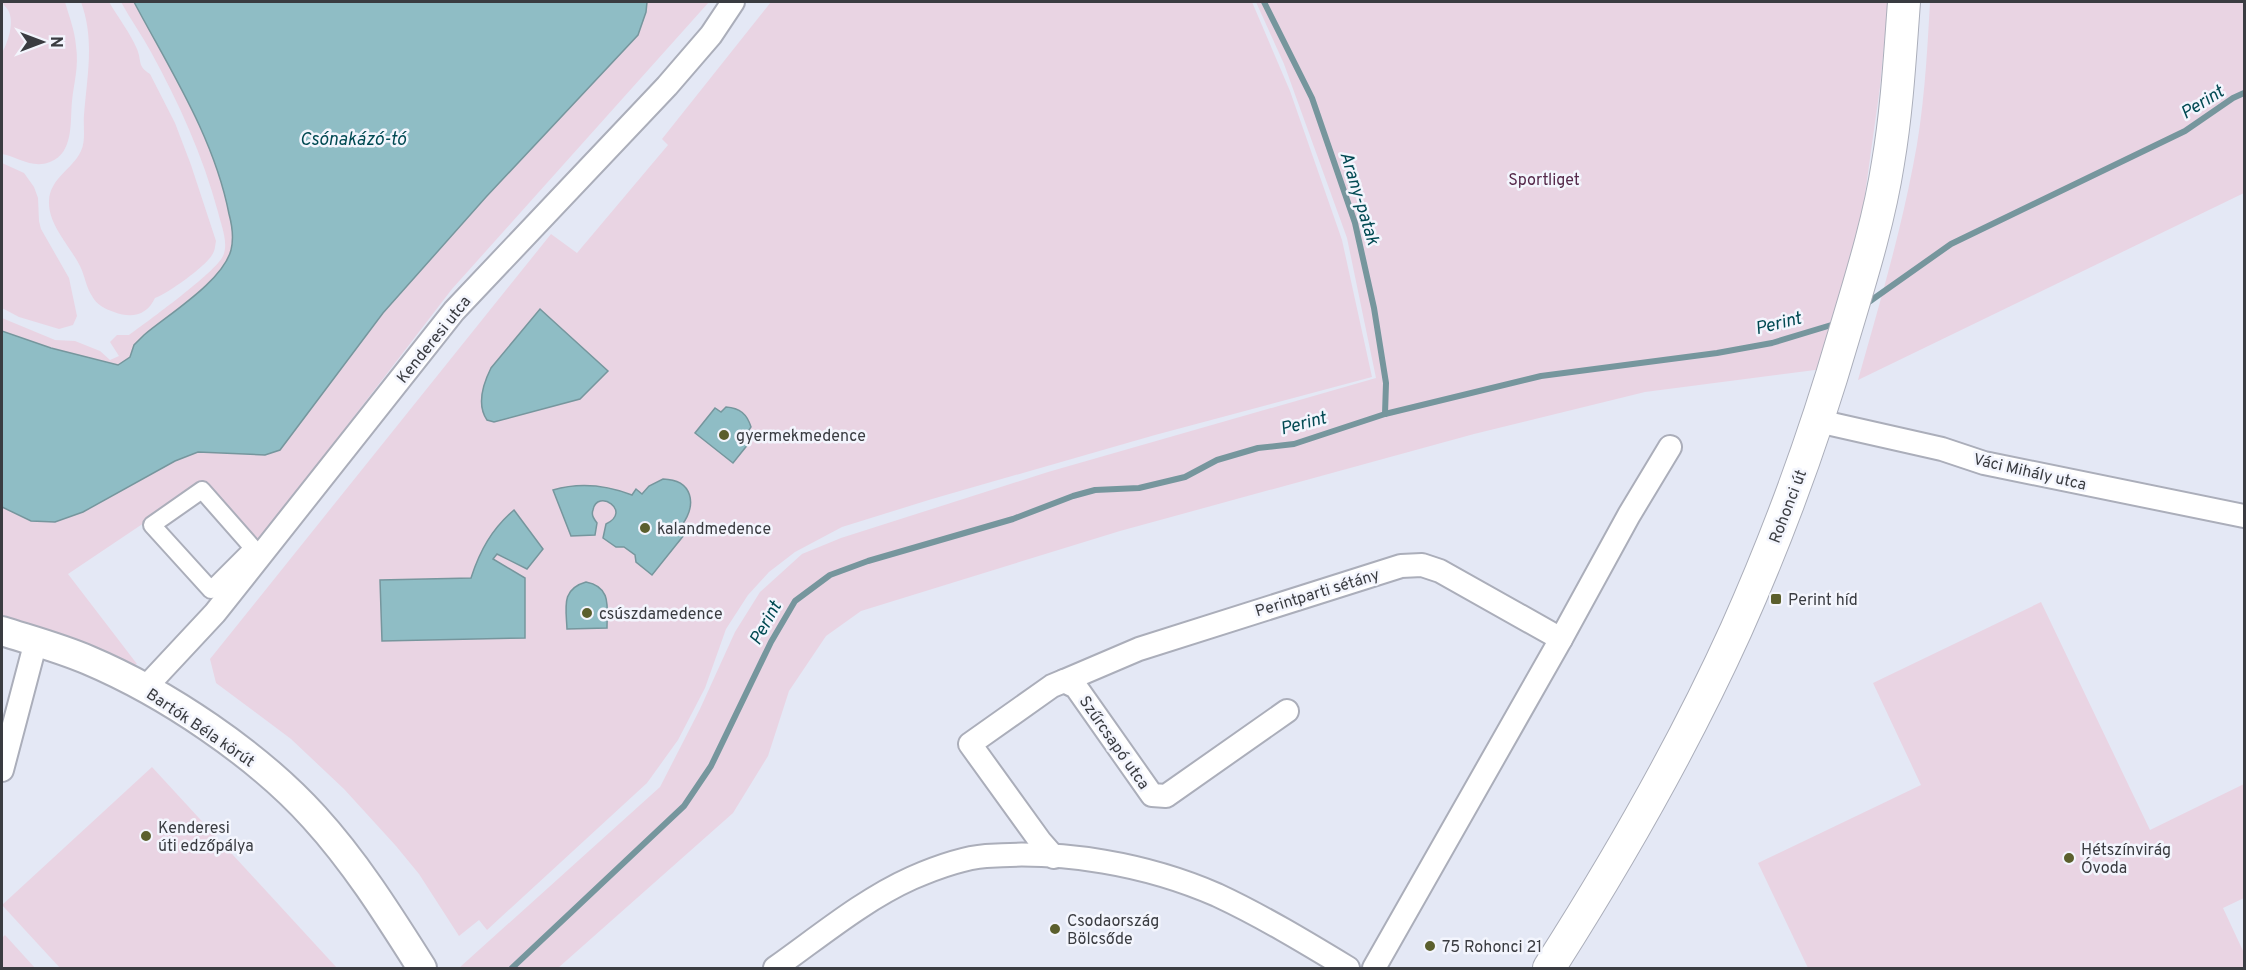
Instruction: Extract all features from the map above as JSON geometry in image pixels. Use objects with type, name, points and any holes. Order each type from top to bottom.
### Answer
[{"type":"main road","name":"Rohonci út","points":[[1550,969],[1638,820],[1692,722],[1736,630],[1798,478],[1831,382],[1870,248],[1888,163],[1904,2]]},
{"type":"street","name":"Kenderesi utca","points":[[145,688],[215,613],[454,311],[667,86],[711,35],[733,2]]},
{"type":"street","name":"Váci Mihály utca","points":[[1818,422],[1942,449],[1984,463],[2244,516]]},
{"type":"street","points":[[1374,969],[1629,515],[1670,447]]},
{"type":"street","points":[[202,490],[253,548],[212,590],[152,525],[202,490]]},
{"type":"street","name":"Perintparti sétány","points":[[1065,681],[1139,649],[1401,566],[1422,565],[1440,571],[1561,639]]},
{"type":"street","name":"Bartók Béla körút","points":[[2,631],[88,660],[145,688],[191,716],[248,757],[313,816],[362,877],[422,969]]},
{"type":"street","points":[[2,771],[36,641]]},
{"type":"street","name":"Szűrcsapó utca","points":[[1053,856],[970,744],[1052,686],[1065,681],[1076,687],[1152,795],[1166,796],[1287,711]]},
{"type":"street","points":[[775,969],[877,897],[911,879],[947,865],[986,856],[1053,856],[1126,866],[1173,879],[1215,895],[1266,920],[1315,960],[1347,969]]},
{"type":"green space","points":[[2,2],[65,2],[70,18],[77,61],[69,136],[58,158],[43,164],[31,163],[2,154],[2,53],[8,38],[11,20]]},
{"type":"green space","points":[[81,2],[109,2],[131,37],[141,66],[150,74],[175,123],[216,241],[213,253],[202,266],[177,286],[155,298],[143,312],[133,315],[107,310],[94,299],[80,266],[56,227],[50,210],[50,193],[53,186],[77,158],[83,142],[89,44]]},
{"type":"green space","points":[[121,2],[134,2],[199,124],[226,196],[232,226],[231,250],[218,274],[194,297],[144,335],[134,345],[130,357],[118,365],[51,348],[2,331],[2,318],[55,340],[75,341],[100,351],[110,360],[119,356],[110,342],[117,335],[129,335],[195,285],[218,263],[225,251],[224,234],[198,150],[161,71]]},
{"type":"green space","points":[[647,2],[709,2],[452,289],[256,544],[202,484],[68,574],[137,664],[132,666],[2,620],[2,507],[31,521],[83,512],[175,461],[199,452],[265,455],[294,431],[383,313],[646,12]]},
{"type":"green space","points":[[771,2],[1252,2],[1290,91],[1342,240],[1372,377],[1155,435],[932,499],[842,527],[795,552],[769,572],[748,595],[726,629],[705,688],[678,740],[647,783],[487,930],[479,920],[459,936],[419,874],[396,846],[344,789],[291,739],[216,683],[210,659],[551,234],[577,253],[668,145],[662,139]]},
{"type":"green space","name":"Sportliget","points":[[1256,2],[1888,2],[1880,87],[1859,237],[1823,369],[1645,392],[1474,434],[1120,531],[861,611],[826,636],[789,691],[768,756],[733,813],[558,968],[459,968],[660,787],[700,709],[735,632],[760,592],[802,554],[841,538],[1048,472],[1376,378],[1347,238],[1284,64]]},
{"type":"green space","points":[[1930,2],[2244,2],[2244,193],[1858,380],[1895,247],[1917,146]]},
{"type":"green space","points":[[2,163],[24,173],[34,187],[38,198],[41,229],[69,278],[77,316],[73,325],[59,329],[19,317],[2,308]]},
{"type":"green space","points":[[2041,602],[2150,830],[2244,784],[2244,898],[2223,908],[2244,953],[2244,968],[1808,968],[1758,863],[1921,785],[1873,683]]},
{"type":"green space","name":"Kenderesi úti edzőpálya","points":[[152,767],[337,968],[60,968],[2,905]]},
{"type":"green space","points":[[5,935],[35,968],[2,968],[2,938]]},
{"type":"water","name":"Csónakázó-tó","points":[[134,2],[647,2],[638,35],[486,197],[383,313],[280,450],[265,455],[198,452],[175,461],[83,512],[55,522],[31,521],[2,507],[2,331],[51,348],[118,365],[130,357],[134,345],[144,335],[207,285],[226,262],[231,250],[231,223],[213,158],[176,79]]},
{"type":"water","points":[[540,309],[608,371],[580,399],[494,422],[487,420],[481,401],[483,387],[491,368]]},
{"type":"water","name":"gyermekmedence","points":[[726,407],[739,410],[745,415],[751,427],[747,433],[753,438],[733,463],[695,433],[715,408],[721,412]]},
{"type":"water","name":"kalandmedence","points":[[663,479],[681,484],[689,494],[690,509],[682,525],[688,530],[652,575],[636,562],[635,555],[624,547],[616,547],[603,538],[606,524],[613,519],[616,513],[611,504],[601,501],[596,504],[592,514],[597,523],[595,535],[571,536],[553,490],[573,486],[593,486],[632,495],[636,489],[642,494],[649,486]]},
{"type":"water","points":[[514,510],[543,549],[527,569],[497,554],[493,559],[525,578],[525,638],[382,641],[380,580],[471,578],[478,558],[488,541],[499,525]]},
{"type":"water","name":"csúszdamedence","points":[[586,582],[600,588],[604,593],[607,606],[607,628],[567,629],[566,606],[569,594],[572,589]]},
{"type":"waterway","name":"Arany-patak","points":[[1264,2],[1312,98],[1355,223],[1374,308],[1386,383],[1385,414]]},
{"type":"waterway","name":"Perint","points":[[1866,304],[1951,244],[2185,131],[2244,93]]},
{"type":"waterway","name":"Perint","points":[[512,968],[684,806],[711,766],[771,642],[795,601],[830,575],[868,561],[1013,519],[1073,496],[1095,490],[1139,488],[1185,477],[1217,460],[1258,448],[1294,444],[1385,414],[1541,376],[1717,353],[1772,343],[1838,323]]},
{"type":"place","name":"gyermekmedence","points":[[724,435]]},
{"type":"place","name":"kalandmedence","points":[[645,528]]},
{"type":"place","name":"Perint híd","points":[[1776,599]]},
{"type":"place","name":"csúszdamedence","points":[[587,613]]},
{"type":"place","name":"Kenderesi úti edzőpálya","points":[[146,836]]},
{"type":"place","name":"Hétszínvirág Óvoda","points":[[2069,858]]},
{"type":"place","name":"Csodaország Bölcsőde","points":[[1055,929]]},
{"type":"place","name":"75 Rohonci 21","points":[[1430,946]]}]
